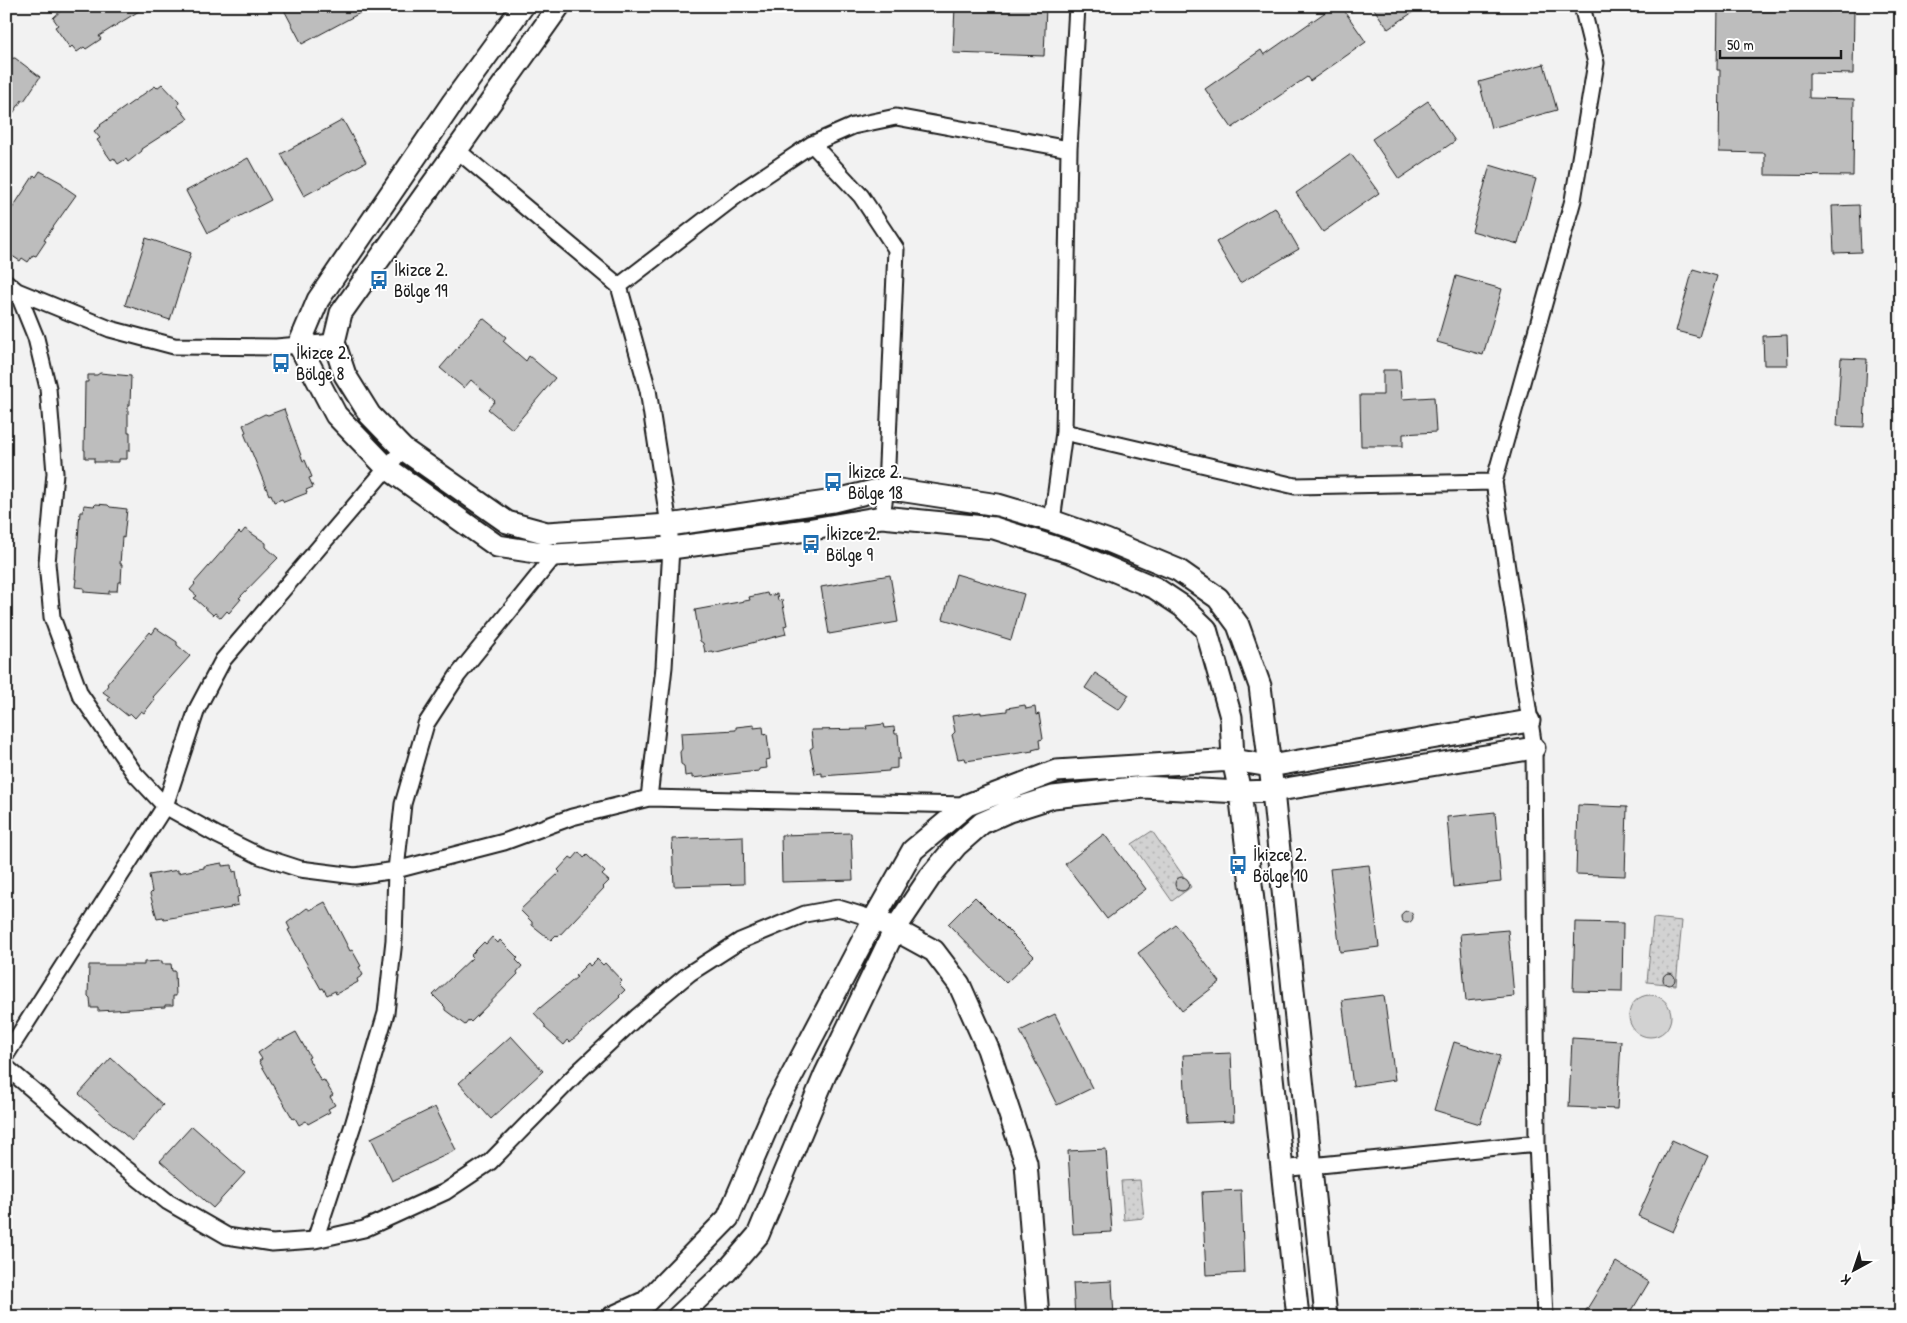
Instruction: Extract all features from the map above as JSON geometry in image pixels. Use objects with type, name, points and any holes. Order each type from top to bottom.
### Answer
[{"type":"main road","points":[[523,6],[453,102],[318,300],[299,345],[336,415],[387,468],[497,546],[555,555],[671,548],[807,530],[882,517],[994,528],[1073,553],[1155,588],[1182,606],[1206,629],[1231,717],[1233,760],[1240,792],[1254,911],[1298,1317]]},
{"type":"main road","points":[[559,6],[341,313],[334,342],[344,375],[370,415],[403,449],[507,522],[547,533],[669,525],[833,501],[886,488],[998,506],[1052,521],[1106,540],[1178,570],[1218,598],[1238,625],[1260,686],[1273,791],[1326,1317]]},
{"type":"main road","points":[[614,1317],[646,1302],[728,1218],[777,1104],[874,918],[912,850],[967,805],[1056,772],[1233,760],[1270,766],[1529,721]]},
{"type":"main road","points":[[678,1317],[726,1272],[758,1235],[825,1075],[895,929],[930,877],[956,846],[982,823],[1009,811],[1053,797],[1143,787],[1240,792],[1273,791],[1534,748]]},
{"type":"main road","points":[[874,918],[934,951],[959,984],[988,1049],[1026,1163],[1038,1317]]},
{"type":"street","points":[[1052,521],[1064,432],[1070,149],[1077,6]]},
{"type":"street","points":[[1545,1317],[1537,1143],[1534,748],[1494,482],[1573,200],[1596,63],[1582,6]]},
{"type":"street","points":[[619,286],[745,189],[812,144],[853,126],[896,117],[1070,149]]},
{"type":"street","points":[[812,144],[861,196],[896,249],[886,488],[882,517]]},
{"type":"street","points":[[457,150],[619,286],[648,390],[671,548],[664,667],[649,798]]},
{"type":"street","points":[[11,286],[110,329],[174,346],[276,347],[334,342]]},
{"type":"street","points":[[11,286],[36,338],[48,388],[55,474],[47,563],[52,617],[80,694],[135,774],[165,806],[217,835],[260,856],[300,869],[355,876],[396,870],[504,842],[572,817],[649,798],[967,805]]},
{"type":"street","points":[[1064,432],[1295,486],[1494,482]]},
{"type":"street","points":[[6,1054],[165,806],[197,709],[224,660],[403,449]]},
{"type":"street","points":[[315,1240],[353,1125],[386,1013],[394,940],[396,870],[403,804],[426,724],[458,674],[555,555]]},
{"type":"street","points":[[6,1067],[115,1160],[168,1202],[227,1236],[272,1243],[315,1240],[364,1229],[445,1192],[490,1162],[579,1071],[638,1016],[690,973],[740,941],[805,914],[838,908],[874,918]]},
{"type":"street","points":[[1281,1169],[1537,1143]]},
{"type":"shaded area","points":[[1152,831],[1191,887],[1172,901],[1132,844]]},
{"type":"shaded area","points":[[1653,918],[1682,921],[1676,985],[1647,982]]},
{"type":"shaded area","points":[[1654,995],[1662,998],[1668,1004],[1671,1016],[1668,1028],[1662,1034],[1646,1037],[1638,1034],[1632,1028],[1629,1012],[1632,1004],[1638,998]]},
{"type":"shaded area","points":[[1140,1180],[1144,1218],[1124,1220],[1121,1181]]},
{"type":"building","points":[[66,6],[147,6],[99,36],[101,39],[86,49],[84,47],[77,52],[72,46],[70,48],[55,27],[58,25],[53,18]]},
{"type":"building","points":[[282,6],[373,6],[302,44]]},
{"type":"building","points":[[955,6],[1046,6],[1044,56],[953,53]]},
{"type":"building","points":[[1334,6],[1341,6],[1366,42],[1310,81],[1307,77],[1232,128],[1205,89],[1261,50],[1264,55]]},
{"type":"building","points":[[1372,6],[1422,6],[1388,29]]},
{"type":"building","points":[[1718,6],[1761,6],[1761,11],[1830,12],[1830,9],[1854,10],[1853,74],[1809,73],[1809,98],[1854,99],[1853,176],[1765,175],[1765,153],[1719,152],[1720,70],[1717,70]]},
{"type":"building","points":[[15,58],[40,77],[6,124],[6,59]]},
{"type":"building","points":[[1544,64],[1557,110],[1491,128],[1479,82]]},
{"type":"building","points":[[162,84],[179,102],[178,106],[188,119],[141,149],[142,151],[128,162],[126,159],[118,164],[114,158],[111,160],[97,140],[100,138],[94,131],[155,86],[157,88]]},
{"type":"building","points":[[1428,101],[1455,141],[1399,179],[1372,139]]},
{"type":"building","points":[[343,120],[366,162],[304,196],[281,154]]},
{"type":"building","points":[[1351,154],[1379,193],[1323,232],[1296,193]]},
{"type":"building","points":[[248,158],[271,200],[208,233],[186,191]]},
{"type":"building","points":[[1490,165],[1536,179],[1518,244],[1472,231]]},
{"type":"building","points":[[40,171],[62,183],[63,186],[76,195],[44,240],[46,241],[36,256],[33,255],[28,262],[22,258],[20,261],[6,252],[6,218],[34,175],[36,177]]},
{"type":"building","points":[[1859,205],[1861,252],[1834,253],[1832,206]]},
{"type":"building","points":[[1275,207],[1299,249],[1240,283],[1216,242]]},
{"type":"building","points":[[146,238],[191,253],[170,320],[125,305]]},
{"type":"building","points":[[1693,269],[1717,276],[1699,337],[1676,331]]},
{"type":"building","points":[[1456,276],[1502,289],[1483,355],[1437,342]]},
{"type":"building","points":[[483,318],[506,337],[503,341],[526,361],[529,356],[555,378],[512,429],[488,409],[495,401],[471,380],[464,388],[440,368]]},
{"type":"building","points":[[1787,335],[1788,365],[1764,365],[1763,336]]},
{"type":"building","points":[[1841,358],[1867,359],[1864,427],[1837,426]]},
{"type":"building","points":[[1383,370],[1400,370],[1402,399],[1434,397],[1436,432],[1403,434],[1403,446],[1361,446],[1360,395],[1383,395]]},
{"type":"building","points":[[100,373],[131,376],[130,405],[128,405],[130,450],[127,450],[127,459],[119,459],[119,462],[94,462],[94,458],[85,458],[85,382],[88,382],[88,375]]},
{"type":"building","points":[[284,409],[303,461],[305,460],[312,477],[309,478],[313,487],[306,490],[307,493],[284,502],[282,499],[274,502],[271,494],[269,495],[244,433],[246,432],[243,425],[265,414],[268,415]]},
{"type":"building","points":[[96,504],[127,509],[124,538],[122,537],[121,582],[118,582],[117,591],[109,591],[109,594],[84,592],[84,588],[75,587],[80,512],[83,512],[84,505],[94,506]]},
{"type":"building","points":[[245,529],[266,543],[266,547],[278,558],[239,598],[241,599],[229,613],[227,611],[221,618],[215,613],[213,615],[194,598],[197,596],[190,590],[239,532],[241,534]]},
{"type":"building","points":[[956,574],[1024,594],[1011,640],[943,619]]},
{"type":"building","points":[[890,575],[898,622],[829,634],[821,587]]},
{"type":"building","points":[[767,593],[768,596],[777,594],[778,601],[782,600],[787,625],[784,626],[786,634],[713,653],[712,651],[705,652],[703,643],[700,641],[695,610],[750,600],[749,597]]},
{"type":"building","points":[[156,628],[177,642],[177,645],[190,656],[153,697],[155,699],[144,713],[141,711],[135,718],[130,713],[128,716],[108,700],[110,697],[103,692],[107,684],[150,632],[152,634]]},
{"type":"building","points":[[1095,673],[1129,695],[1119,710],[1085,688]]},
{"type":"building","points":[[1025,705],[1026,709],[1035,707],[1036,715],[1039,714],[1043,739],[1039,740],[1040,748],[1033,751],[966,761],[965,758],[958,759],[952,735],[955,732],[952,716],[1007,711],[1007,708]]},
{"type":"building","points":[[884,724],[885,728],[894,727],[895,734],[898,734],[900,759],[897,759],[897,768],[889,769],[889,771],[822,776],[822,773],[815,774],[810,749],[813,747],[811,730],[867,729],[866,726]]},
{"type":"building","points":[[754,725],[754,728],[763,727],[764,735],[767,734],[770,759],[766,760],[767,768],[759,769],[759,771],[692,778],[692,775],[685,776],[684,766],[681,764],[681,733],[736,730],[736,727]]},
{"type":"building","points":[[1578,805],[1627,807],[1625,876],[1576,874]]},
{"type":"building","points":[[1495,812],[1501,882],[1453,887],[1447,817]]},
{"type":"building","points":[[851,833],[853,880],[782,882],[781,835]]},
{"type":"building","points":[[1104,834],[1146,889],[1107,919],[1065,864]]},
{"type":"building","points":[[743,836],[744,884],[674,886],[672,839]]},
{"type":"building","points":[[579,852],[584,858],[587,855],[605,872],[602,875],[609,881],[558,937],[556,935],[551,940],[532,925],[532,922],[520,910],[560,872],[558,870],[570,857],[573,859]]},
{"type":"building","points":[[222,863],[222,866],[232,865],[233,872],[236,871],[240,896],[237,897],[238,905],[231,908],[164,919],[163,917],[157,918],[150,894],[152,892],[149,875],[178,870],[178,873]]},
{"type":"building","points":[[1369,865],[1379,947],[1340,952],[1330,869]]},
{"type":"building","points":[[1182,877],[1187,879],[1189,884],[1187,889],[1182,891],[1177,889],[1175,884],[1177,879]]},
{"type":"building","points":[[975,897],[1034,956],[1006,983],[948,924]]},
{"type":"building","points":[[325,902],[350,951],[352,950],[361,966],[359,967],[363,975],[357,979],[358,982],[336,994],[335,991],[327,995],[323,988],[321,989],[288,930],[290,929],[287,923],[307,908],[310,910]]},
{"type":"building","points":[[1409,911],[1412,912],[1412,922],[1405,923],[1402,922],[1401,915],[1402,912]]},
{"type":"building","points":[[1575,922],[1623,923],[1622,992],[1573,991]]},
{"type":"building","points":[[1176,925],[1220,982],[1182,1011],[1138,953]]},
{"type":"building","points":[[1508,930],[1514,996],[1466,1001],[1460,934]]},
{"type":"building","points":[[492,937],[498,943],[500,940],[518,958],[516,960],[522,966],[517,972],[518,974],[471,1022],[469,1020],[465,1025],[445,1010],[445,1007],[433,995],[473,957],[471,955],[484,942],[486,944]]},
{"type":"building","points":[[597,959],[603,965],[605,963],[622,981],[619,984],[625,990],[620,997],[570,1042],[568,1040],[564,1045],[545,1028],[545,1025],[534,1013],[577,977],[575,976],[588,963],[590,966]]},
{"type":"building","points":[[162,961],[162,964],[171,964],[172,971],[175,971],[176,996],[173,996],[173,1005],[98,1011],[98,1008],[91,1008],[88,996],[89,965],[144,965],[144,962]]},
{"type":"building","points":[[1671,973],[1674,974],[1674,984],[1667,985],[1664,984],[1663,977],[1664,974]]},
{"type":"building","points":[[1384,995],[1395,1080],[1353,1086],[1342,1000]]},
{"type":"building","points":[[1055,1014],[1092,1088],[1057,1105],[1020,1031]]},
{"type":"building","points":[[296,1032],[321,1081],[324,1080],[333,1095],[330,1097],[335,1105],[328,1109],[330,1112],[308,1124],[306,1121],[299,1125],[295,1118],[293,1119],[259,1061],[262,1059],[258,1053],[278,1039],[281,1040]]},
{"type":"building","points":[[511,1036],[543,1071],[491,1119],[459,1083]]},
{"type":"building","points":[[1572,1038],[1621,1041],[1617,1109],[1569,1107]]},
{"type":"building","points":[[1454,1042],[1500,1056],[1480,1124],[1434,1110]]},
{"type":"building","points":[[1231,1053],[1234,1121],[1187,1123],[1183,1055]]},
{"type":"building","points":[[111,1058],[163,1105],[132,1141],[79,1094]]},
{"type":"building","points":[[435,1107],[456,1150],[392,1181],[371,1138]]},
{"type":"building","points":[[192,1126],[245,1173],[213,1208],[160,1161]]},
{"type":"building","points":[[1672,1140],[1708,1156],[1673,1232],[1638,1216]]},
{"type":"building","points":[[1106,1149],[1112,1232],[1073,1234],[1068,1151]]},
{"type":"building","points":[[1241,1190],[1244,1273],[1206,1275],[1202,1192]]},
{"type":"building","points":[[1616,1262],[1649,1282],[1628,1317],[1582,1317]]},
{"type":"building","points":[[1112,1281],[1114,1317],[1075,1317],[1073,1283]]},
{"type":"place","name":"İkizce 2. Bölge 19","points":[[379,280]]},
{"type":"place","name":"İkizce 2. Bölge 8","points":[[281,363]]},
{"type":"place","name":"İkizce 2. Bölge 18","points":[[833,482]]},
{"type":"place","name":"İkizce 2. Bölge 9","points":[[811,544]]},
{"type":"place","name":"İkizce 2. Bölge 10","points":[[1238,865]]}]
